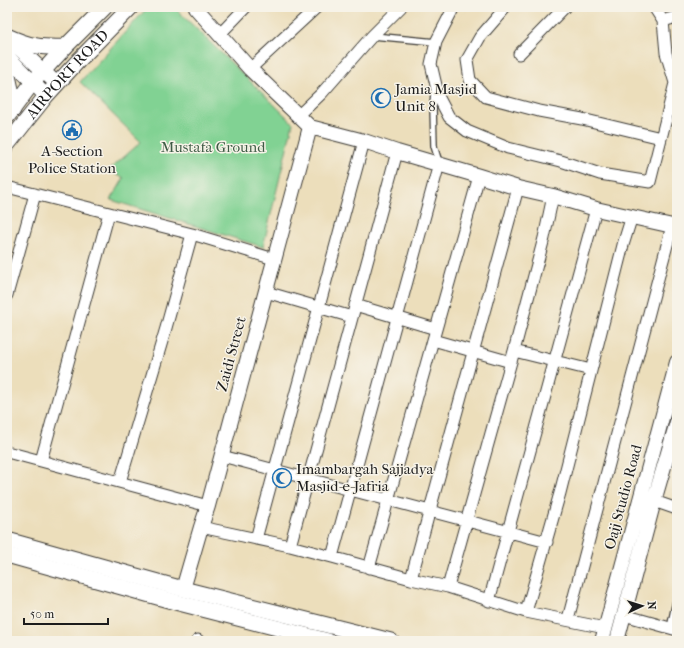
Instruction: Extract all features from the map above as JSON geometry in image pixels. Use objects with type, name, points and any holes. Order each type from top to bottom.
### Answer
[{"type":"main road","name":"AIRPORT ROAD","points":[[10,113],[33,82],[105,7]]},
{"type":"main road","name":"AIRPORT ROAD","points":[[7,145],[46,96],[131,7]]},
{"type":"main road","points":[[7,37],[24,44],[44,48],[65,47]]},
{"type":"main road","points":[[7,71],[12,94],[10,113]]},
{"type":"main road","points":[[7,540],[183,589],[391,641]]},
{"type":"main road","points":[[7,555],[179,603],[328,641]]},
{"type":"street","points":[[195,7],[250,69],[310,127],[364,141],[518,188],[553,196],[596,209],[674,226],[568,619]]},
{"type":"street","points":[[220,34],[246,7]]},
{"type":"street","points":[[250,69],[317,7]]},
{"type":"street","points":[[298,116],[322,93],[372,36],[401,7]]},
{"type":"street","points":[[454,7],[436,42],[431,64],[439,98],[449,118],[466,131],[508,148],[561,160],[600,174],[650,182],[675,83],[666,53],[663,21],[654,7]]},
{"type":"street","points":[[506,7],[480,37],[467,60],[470,80],[486,97],[539,111],[582,119],[661,138]]},
{"type":"street","points":[[519,54],[565,7]]},
{"type":"street","points":[[663,21],[677,17]]},
{"type":"street","points":[[7,37],[57,84]]},
{"type":"street","points":[[7,56],[46,96]]},
{"type":"street","name":"Zaidi Street","points":[[183,589],[222,456],[310,127]]},
{"type":"street","points":[[256,539],[364,141]]},
{"type":"street","points":[[290,546],[397,152]]},
{"type":"street","points":[[332,557],[439,164]]},
{"type":"street","points":[[369,568],[479,176]]},
{"type":"street","points":[[7,187],[192,234],[274,259]]},
{"type":"street","points":[[411,579],[518,188]]},
{"type":"street","points":[[7,295],[35,194]]},
{"type":"street","points":[[448,587],[544,238],[553,196]]},
{"type":"street","points":[[489,601],[596,209]]},
{"type":"street","points":[[41,461],[109,213]]},
{"type":"street","points":[[526,612],[547,542],[623,245],[632,216]]},
{"type":"street","points":[[120,482],[166,328],[192,234]]},
{"type":"street","points":[[266,292],[352,317]]},
{"type":"street","points":[[355,305],[398,318],[473,351],[554,361],[591,370]]},
{"type":"street","name":"Oajj Studio Road","points":[[604,634],[677,362]]},
{"type":"street","name":"Oajj Studio Road","points":[[617,641],[654,501],[677,422]]},
{"type":"street","points":[[7,452],[208,506]]},
{"type":"street","points":[[222,456],[547,542]]},
{"type":"street","points":[[654,501],[677,509]]},
{"type":"street","points":[[201,527],[290,546],[411,579],[448,587],[526,612],[568,619],[604,634]]},
{"type":"street","points":[[624,615],[673,629]]},
{"type":"lane","points":[[372,36],[436,42]]},
{"type":"lane","points":[[435,81],[433,107],[434,146],[439,164]]},
{"type":"lane","points":[[673,629],[677,596]]},
{"type":"green space","name":"Mustafa Ground","points":[[148,7],[174,7],[293,123],[263,247],[111,200],[124,178],[108,171],[141,142],[80,82]]},
{"type":"place","name":"Jamia Masjid Unit 8","points":[[381,98]]},
{"type":"place","name":"A-Section Police Station","points":[[72,130]]},
{"type":"place","name":"Imambargah Sajjadya Masjid-e-Jafria","points":[[282,478]]}]
